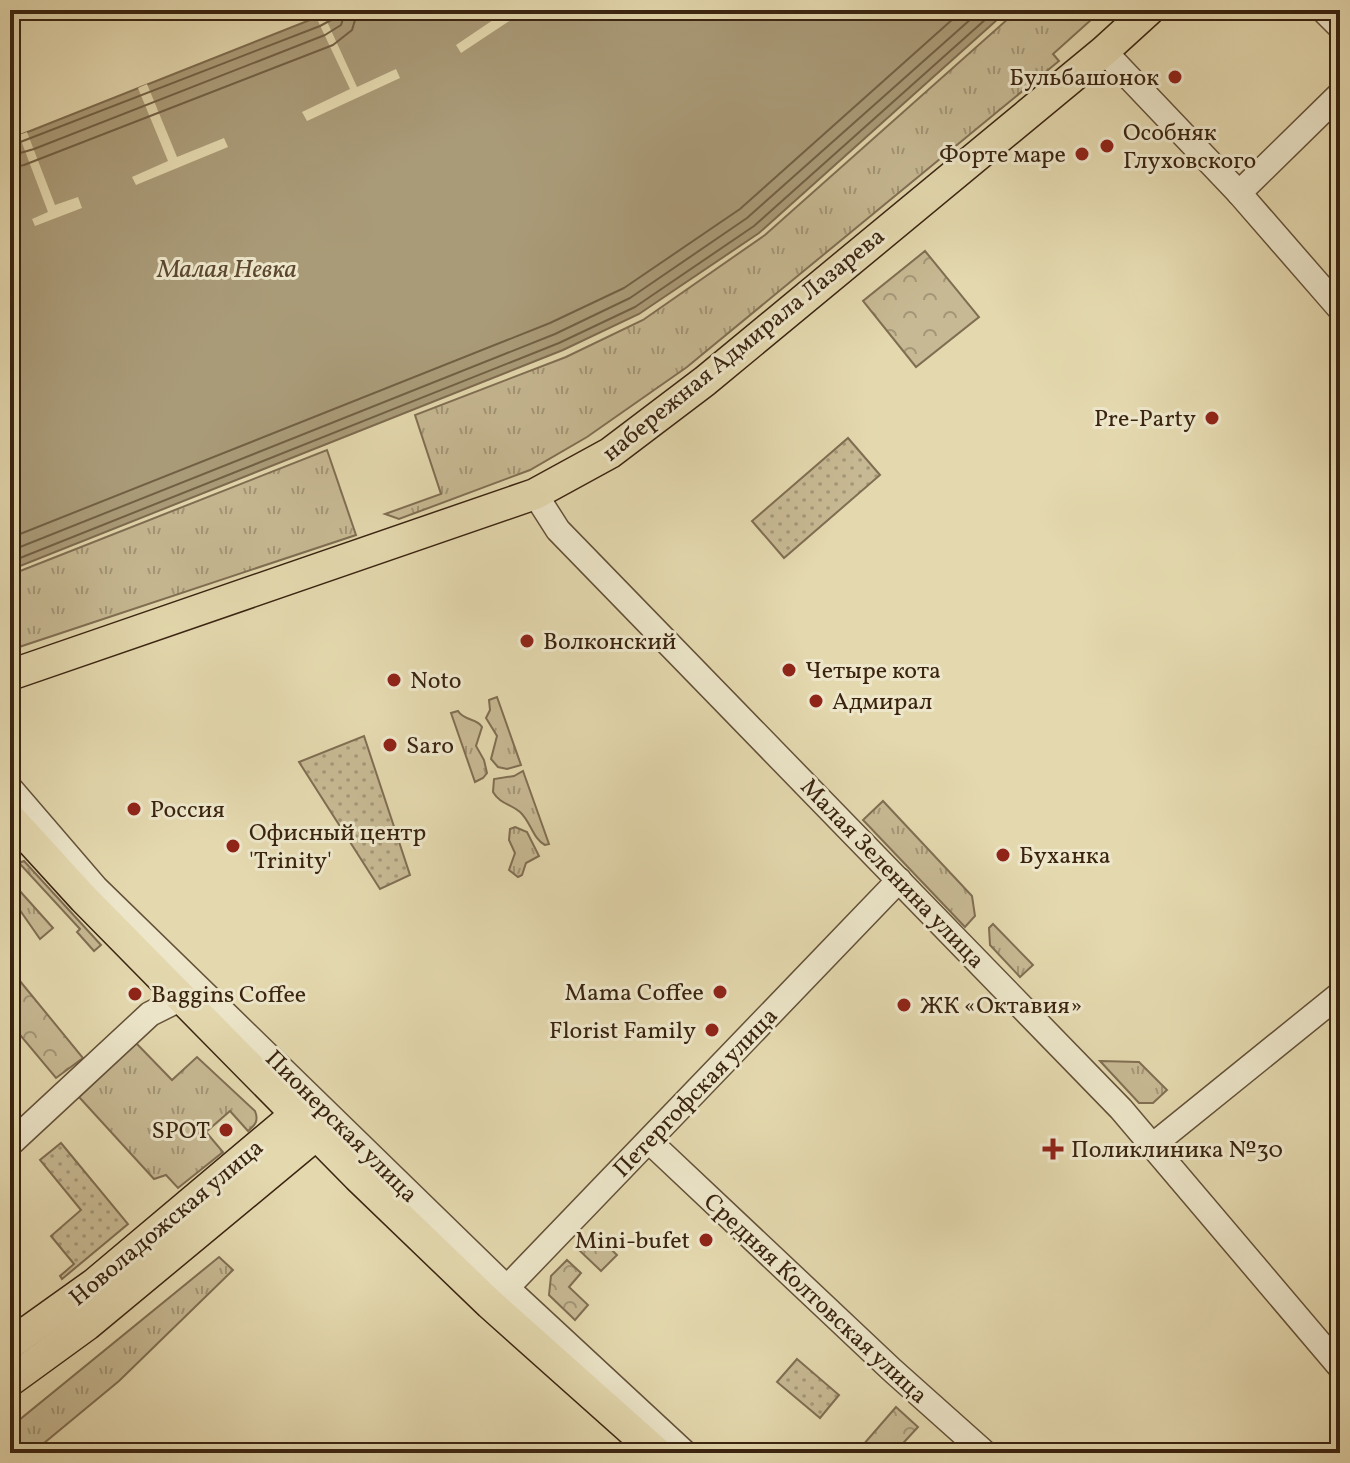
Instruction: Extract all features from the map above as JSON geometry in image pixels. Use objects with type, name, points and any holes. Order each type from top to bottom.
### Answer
[{"type":"main road","name":"набережная Адмирала Лазарева","points":[[10,675],[535,494],[610,453],[705,381],[1104,51],[1149,10]]},
{"type":"main road","name":"Пионерская улица","points":[[10,818],[84,899],[182,998],[499,1296],[657,1453]]},
{"type":"main road","name":"Новоладожская улица","points":[[10,1344],[312,1119]]},
{"type":"main road","name":"Новоладожская улица","points":[[10,1381],[87,1325],[312,1119]]},
{"type":"street","points":[[1323,10],[1340,27]]},
{"type":"street","points":[[1104,51],[1239,193],[1340,309]]},
{"type":"street","points":[[1239,193],[1340,94]]},
{"type":"street","name":"Малая Зеленина улица","points":[[535,494],[558,530],[1121,1109],[1340,1367]]},
{"type":"street","name":"Пионерская улица","points":[[10,788],[96,888],[312,1119]]},
{"type":"street","name":"Петергофская улица","points":[[499,1296],[899,880]]},
{"type":"street","points":[[1152,1146],[1340,994]]},
{"type":"street","points":[[10,1144],[150,1014],[182,998]]},
{"type":"street","name":"Средняя Колтовская улица","points":[[649,1141],[899,1377],[985,1453]]},
{"type":"street","name":"Пионерская улица","points":[[499,1296],[685,1453]]},
{"type":"green space","points":[[1018,10],[1102,10],[1053,54],[1059,61],[687,367],[587,437],[530,470],[399,519],[385,514],[441,494],[415,415],[566,357],[643,320],[765,235]]},
{"type":"green space","points":[[925,251],[979,317],[916,367],[863,301]]},
{"type":"green space","points":[[848,438],[880,475],[784,558],[752,521]]},
{"type":"green space","points":[[327,450],[356,535],[10,650],[10,575]]},
{"type":"green space","points":[[497,697],[521,765],[507,769],[498,767],[491,759],[497,736],[486,718],[490,710],[489,700]]},
{"type":"green space","points":[[458,711],[482,727],[476,746],[487,773],[475,782],[451,713]]},
{"type":"green space","points":[[364,736],[410,875],[380,889],[299,762]]},
{"type":"green space","points":[[523,771],[549,844],[541,842],[520,812],[493,792],[494,779],[514,776]]},
{"type":"green space","points":[[883,801],[972,896],[975,916],[965,927],[863,820]]},
{"type":"green space","points":[[515,827],[527,832],[539,856],[526,863],[522,875],[518,877],[509,870],[515,853],[509,840],[510,829]]},
{"type":"green space","points":[[24,861],[101,945],[94,951],[77,932],[80,929],[19,863]]},
{"type":"green space","points":[[10,880],[53,928],[40,939],[10,896]]},
{"type":"green space","points":[[993,924],[1033,965],[1020,977],[990,945],[989,928]]},
{"type":"green space","points":[[15,975],[83,1058],[56,1078],[10,1023],[10,980]]},
{"type":"green space","points":[[136,1043],[172,1080],[197,1057],[256,1114],[256,1122],[248,1131],[230,1111],[206,1132],[223,1152],[178,1188],[166,1175],[154,1179],[79,1097]]},
{"type":"green space","points":[[1100,1061],[1139,1062],[1167,1090],[1153,1103],[1139,1103]]},
{"type":"green space","points":[[61,1143],[128,1224],[62,1279],[60,1276],[74,1264],[51,1236],[81,1210],[40,1160]]},
{"type":"green space","points":[[595,1234],[617,1255],[601,1271],[579,1250]]},
{"type":"green space","points":[[219,1257],[233,1270],[119,1381],[32,1453],[20,1453],[10,1437],[18,1421]]},
{"type":"green space","points":[[567,1260],[581,1273],[569,1287],[588,1305],[575,1320],[549,1295],[551,1276]]},
{"type":"green space","points":[[797,1359],[839,1395],[820,1418],[777,1382]]},
{"type":"green space","points":[[896,1407],[918,1427],[894,1453],[856,1453]]},
{"type":"water","name":"Малая Невка","points":[[335,10],[1008,10],[759,233],[639,314],[563,350],[10,570],[10,139]]},
{"type":"pier","points":[[495,10],[526,10],[461,53],[456,45],[499,16]]},
{"type":"pier","points":[[324,15],[357,87],[396,69],[400,78],[307,121],[302,112],[350,89],[317,19]]},
{"type":"pier","points":[[147,84],[177,157],[224,138],[228,147],[136,185],[132,177],[168,161],[138,88]]},
{"type":"pier","points":[[27,132],[55,205],[78,197],[82,208],[35,226],[32,219],[48,212],[19,135]]},
{"type":"place","name":"Бульбашонок","points":[[1175,77]]},
{"type":"place","name":"Особняк Глуховского","points":[[1107,146]]},
{"type":"place","name":"Форте маре","points":[[1082,154]]},
{"type":"place","name":"Pre-Party","points":[[1212,418]]},
{"type":"place","name":"Волконский","points":[[527,641]]},
{"type":"place","name":"Четыре кота","points":[[789,670]]},
{"type":"place","name":"Noto","points":[[394,680]]},
{"type":"place","name":"Адмирал","points":[[816,701]]},
{"type":"place","name":"Saro","points":[[390,745]]},
{"type":"place","name":"Россия","points":[[134,809]]},
{"type":"place","name":"Офисный центр 'Trinity'","points":[[233,846]]},
{"type":"place","name":"Буханка","points":[[1003,855]]},
{"type":"place","name":"Mama Coffee","points":[[720,992]]},
{"type":"place","name":"Baggins Coffee","points":[[135,994]]},
{"type":"place","name":"ЖК «Октавия»","points":[[904,1005]]},
{"type":"place","name":"Florist Family","points":[[712,1030]]},
{"type":"place","name":"SPOT","points":[[226,1130]]},
{"type":"place","name":"Поликлиника №30","points":[[1053,1149]]},
{"type":"place","name":"Mini-bufet","points":[[706,1240]]}]
